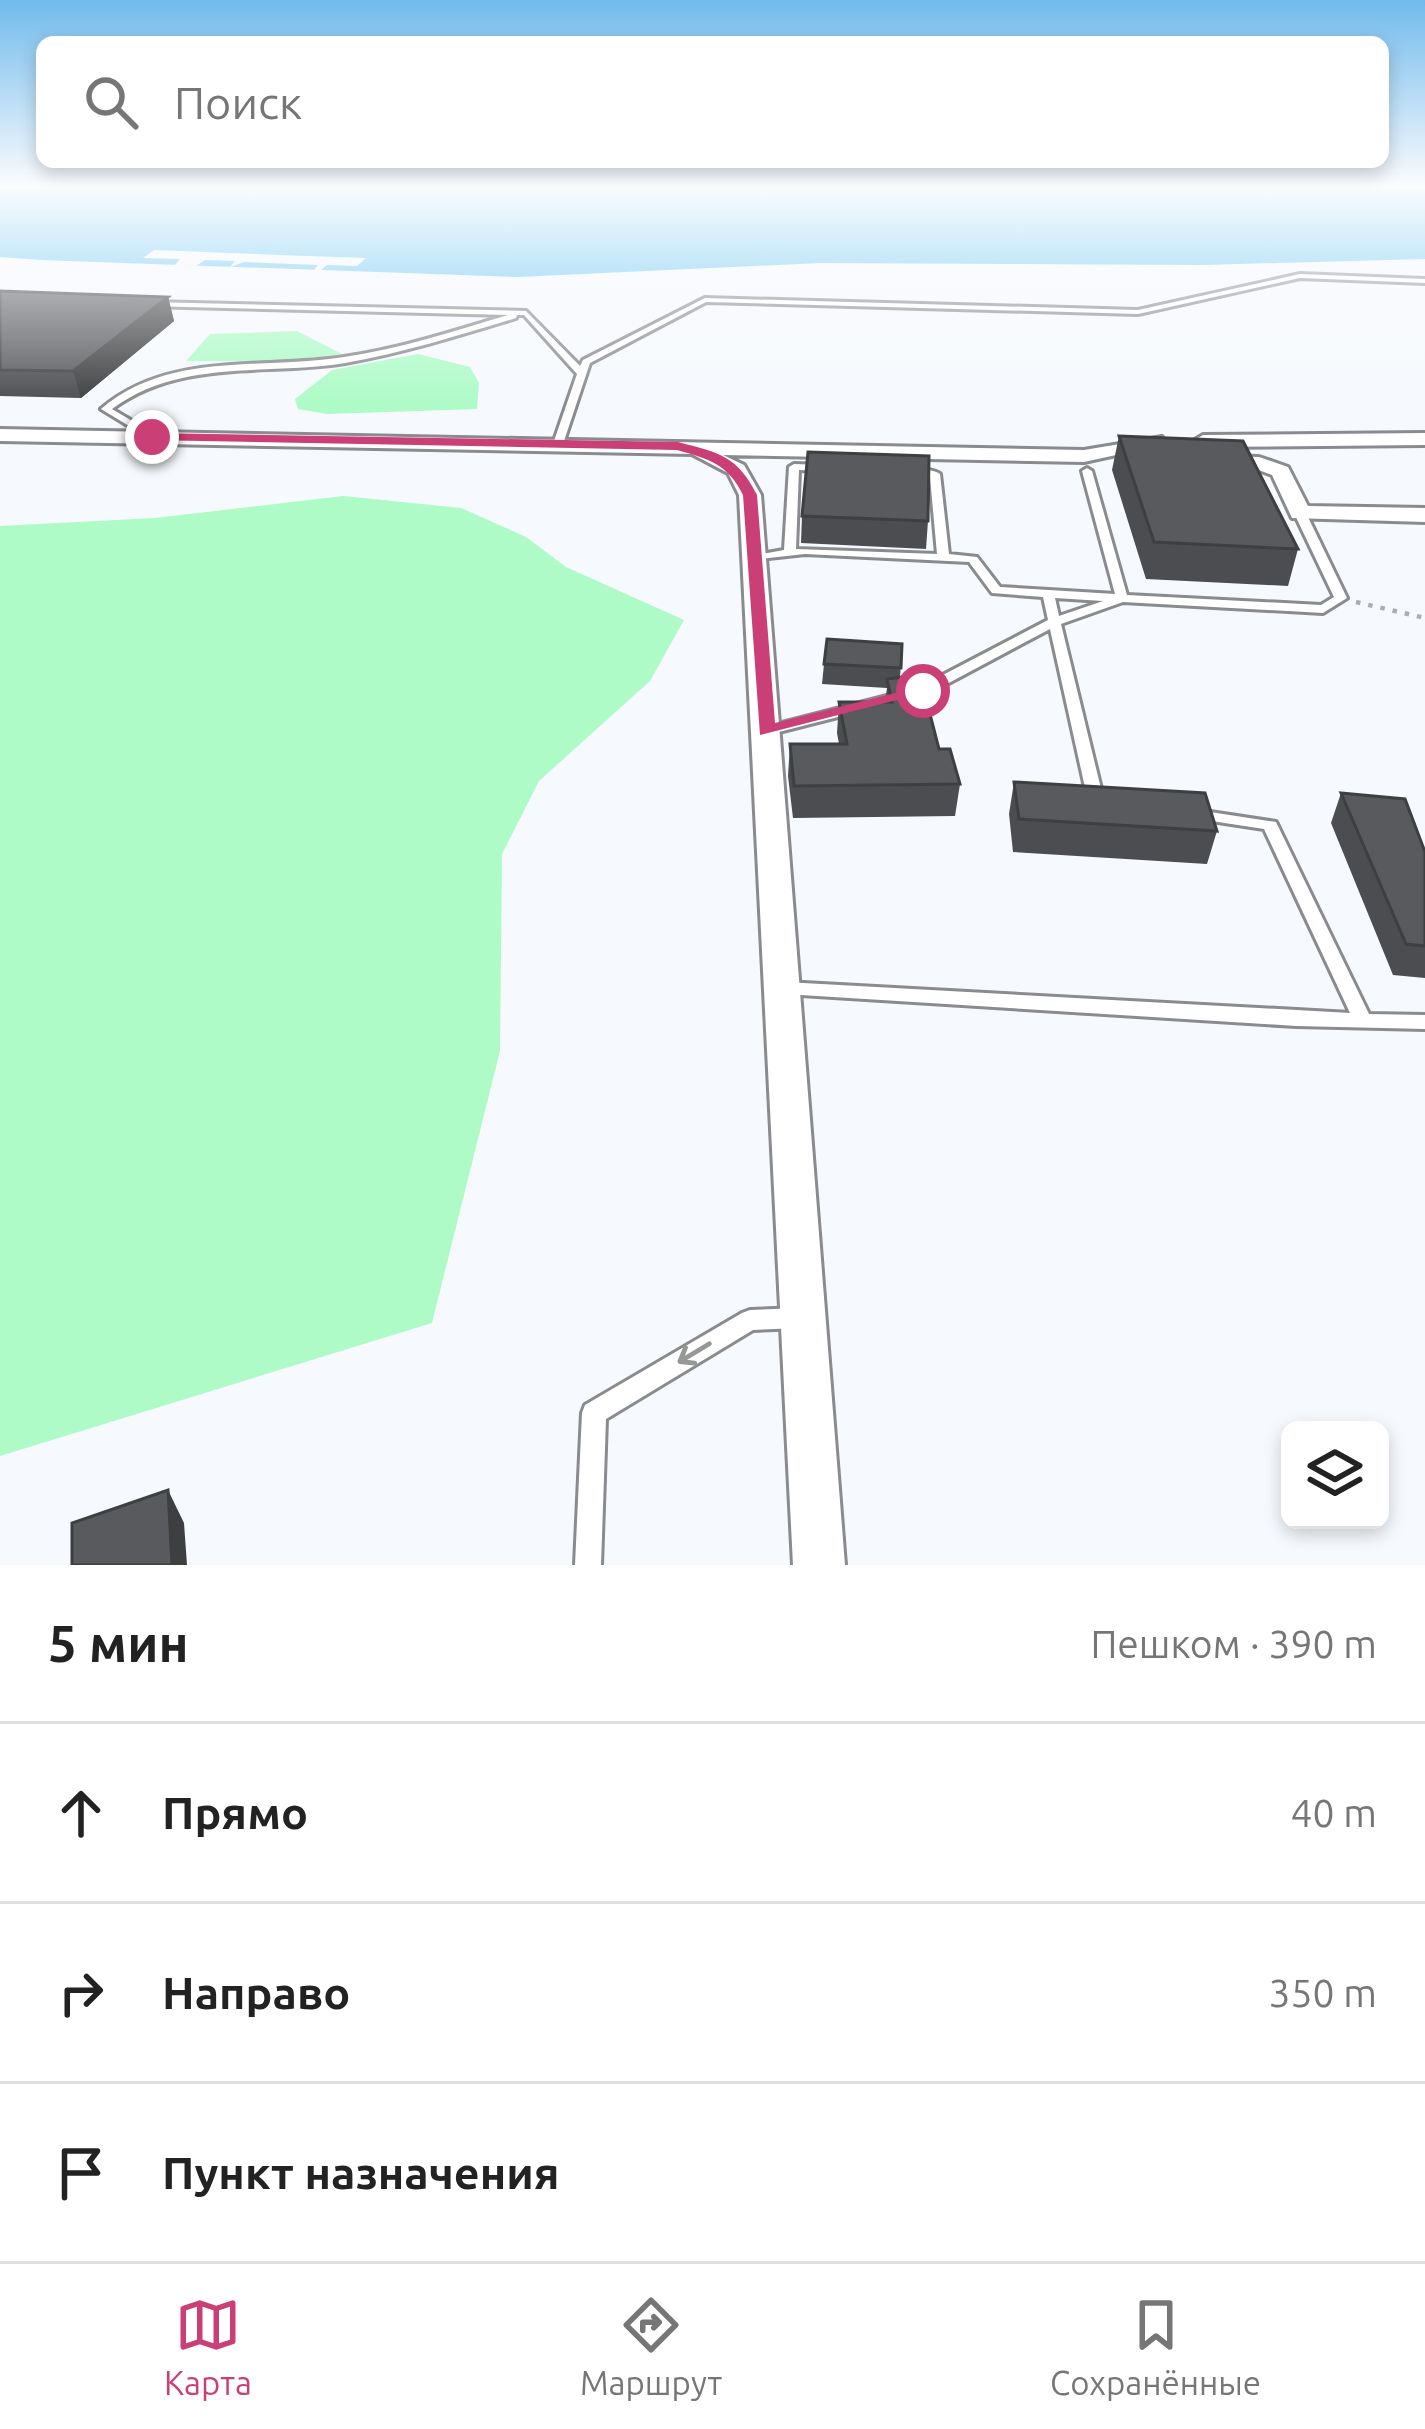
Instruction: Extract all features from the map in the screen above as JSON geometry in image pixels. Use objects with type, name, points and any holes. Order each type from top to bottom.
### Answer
[{"type":"street","points":[[0,435],[678,446],[1085,464],[1182,460],[1258,464],[1281,471],[1300,513],[1425,515]]},
{"type":"street","points":[[1085,464],[1155,441],[1425,439]]},
{"type":"street","points":[[678,446],[737,469],[772,555],[766,731],[819,1565]]},
{"type":"lane","points":[[558,444],[586,362],[705,300],[1138,311],[1300,276],[1425,280]]},
{"type":"lane","points":[[143,304],[526,313],[582,374]]},
{"type":"lane","points":[[152,437],[106,409],[127,390],[154,378],[327,363],[526,313]]},
{"type":"lane","points":[[1085,464],[1122,598]]},
{"type":"lane","points":[[841,469],[794,467],[772,555],[973,559],[996,590],[1323,609],[1341,598],[1300,513]]},
{"type":"lane","points":[[888,471],[934,474],[943,557]]},
{"type":"lane","points":[[1048,595],[1093,800],[1115,803]]},
{"type":"lane","points":[[766,731],[923,691],[1054,622],[1122,598]]},
{"type":"lane","points":[[1182,813],[1270,825],[1364,1021]]},
{"type":"lane","points":[[784,988],[1425,1022]]},
{"type":"lane","points":[[588,1565],[594,1413],[750,1320],[802,1318]]},
{"type":"path","points":[[1341,598],[1425,618]]},
{"type":"green space","points":[[297,331],[342,354],[285,361],[186,361],[210,334]]},
{"type":"green space","points":[[418,354],[470,367],[479,383],[477,409],[327,414],[298,409],[295,399],[332,370]]},
{"type":"green space","points":[[343,496],[461,508],[526,537],[566,567],[684,620],[650,681],[539,781],[502,854],[500,1051],[432,1323],[0,1456],[0,526],[155,518]]},
{"type":"water","points":[[28,259],[1424,259],[1202,265],[820,263],[518,277]]},
{"type":"pier","points":[[180,259],[365,259],[357,266],[327,265],[321,270],[314,270],[318,265],[244,262],[230,267],[235,261],[175,265]]},
{"type":"building","points":[[0,291],[168,297],[73,371],[0,370]]},
{"type":"building","points":[[1119,436],[1243,441],[1298,549],[1154,542]]},
{"type":"building","points":[[808,452],[929,456],[928,521],[802,516]]},
{"type":"building","points":[[827,639],[902,644],[901,668],[824,664]]},
{"type":"building","points":[[920,675],[939,749],[950,749],[960,784],[794,786],[790,744],[847,744],[839,702],[892,702],[887,679]]},
{"type":"building","points":[[1014,782],[1205,793],[1217,831],[1019,819]]},
{"type":"building","points":[[1341,793],[1405,799],[1425,852],[1425,946],[1406,944]]},
{"type":"building","points":[[168,1490],[172,1565],[72,1565],[72,1523]]},
{"type":"route","points":[[152,437],[678,446],[712,456],[737,469],[750,495],[766,731],[923,691]]}]
